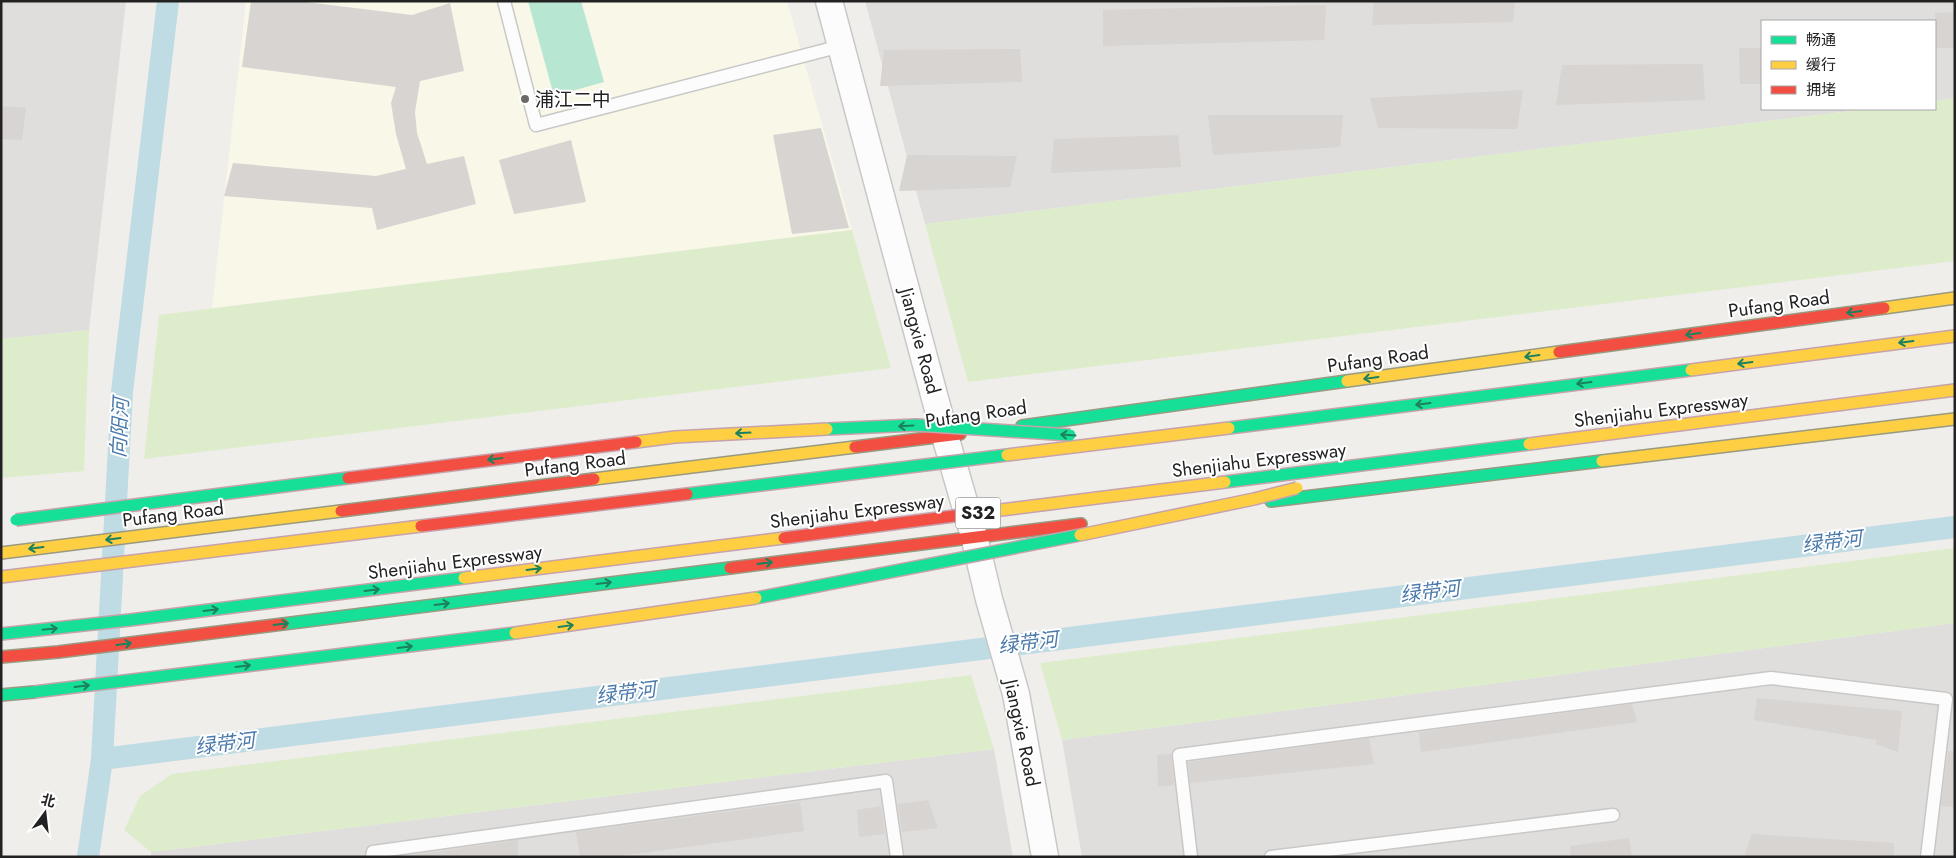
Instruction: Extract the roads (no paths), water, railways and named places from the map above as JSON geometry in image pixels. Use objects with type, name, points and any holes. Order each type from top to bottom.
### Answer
[{"type":"main road","name":"Pufang Road","points":[[1,553],[945,436],[1955,298]]},
{"type":"main road","name":"Shenjiahu Expressway","points":[[1,577],[1134,440],[1955,336]]},
{"type":"main road","name":"Shenjiahu Expressway","points":[[1,634],[130,620],[1955,390]]},
{"type":"main road","points":[[1,657],[163,639],[974,536],[1955,419]]},
{"type":"main road","points":[[1,522],[675,436],[916,425],[1134,440]]},
{"type":"main road","points":[[1,695],[492,636],[763,597],[967,558],[1235,503],[1399,460]]},
{"type":"street","name":"Jiangxie Road","points":[[830,1],[945,436],[1016,694],[1045,857]]},
{"type":"lane","points":[[504,1],[536,125],[841,46]]},
{"type":"lane","points":[[1191,857],[1179,755],[1771,678],[1946,699],[1927,857]]},
{"type":"lane","points":[[372,857],[373,852],[886,781],[897,857]]},
{"type":"lane","points":[[1271,857],[1613,815]]},
{"type":"waterway","name":"向阳河","points":[[88,857],[102,759],[122,392],[168,1]]},
{"type":"waterway","name":"绿带河","points":[[102,759],[1955,527]]},
{"type":"place","name":"浦江二中","points":[[525,99]]}]
